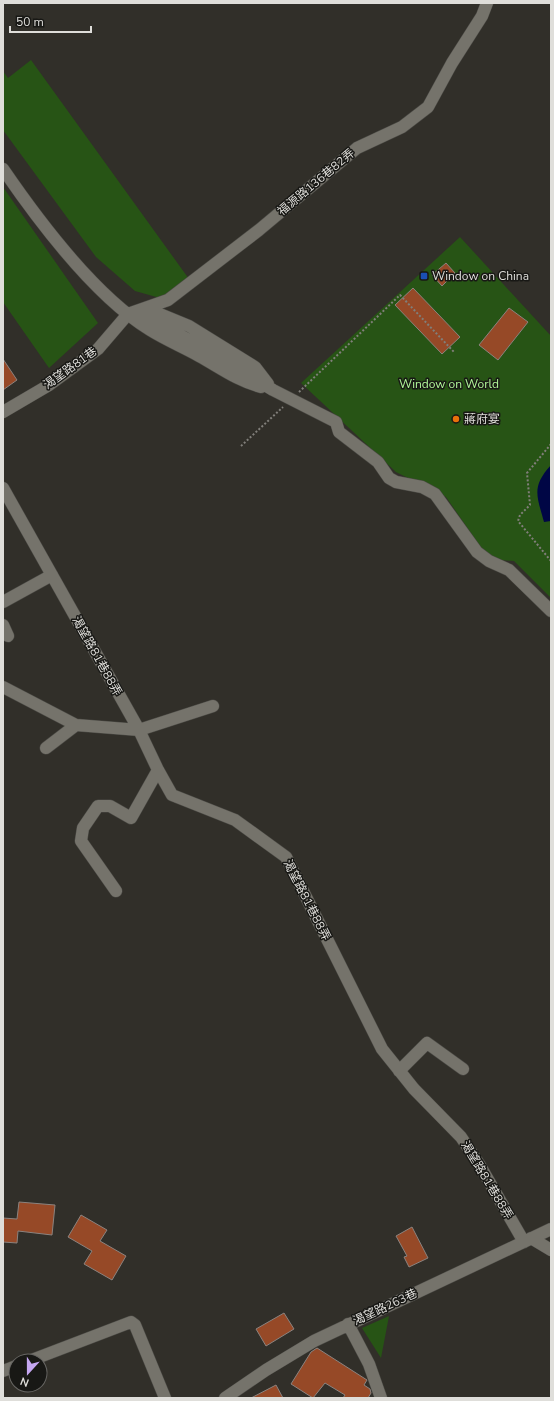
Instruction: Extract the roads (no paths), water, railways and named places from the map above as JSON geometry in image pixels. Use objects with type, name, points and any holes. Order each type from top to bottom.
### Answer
[{"type":"street","name":"福源路136巷82弄","points":[[128,314],[168,300],[259,230],[357,148],[402,127],[428,107],[452,63],[482,16],[487,3]]},
{"type":"street","points":[[3,169],[22,197],[84,273],[128,314],[161,325],[204,348],[273,390],[292,398],[336,422],[339,432],[378,462],[389,478],[396,482],[422,487],[436,494],[477,552],[489,561],[509,570],[551,611]]},
{"type":"street","name":"渴望路81巷","points":[[3,412],[49,385],[98,349],[128,314]]},
{"type":"street","name":"渴望路81巷88弄","points":[[3,488],[139,730],[172,795],[235,820],[286,857],[382,1050],[414,1089],[461,1137],[528,1240]]},
{"type":"street","points":[[3,602],[52,575]]},
{"type":"street","points":[[3,688],[76,725],[139,730],[214,706]]},
{"type":"street","points":[[46,748],[76,725]]},
{"type":"street","points":[[116,891],[81,840],[83,828],[98,806],[110,806],[131,818],[158,770]]},
{"type":"street","points":[[399,1071],[427,1043],[463,1069]]},
{"type":"street","name":"渴望路263巷","points":[[231,1396],[314,1341],[551,1229]]},
{"type":"street","points":[[528,1240],[551,1250]]},
{"type":"street","points":[[48,1354],[131,1322],[135,1325],[165,1398]]},
{"type":"street","points":[[348,1324],[369,1364],[381,1398]]},
{"type":"place","name":"Window on China","points":[[424,276]]},
{"type":"place","name":"蔣府宴","points":[[456,419]]},
{"type":"park label","name":"Window on World","points":[[449,384]]}]
